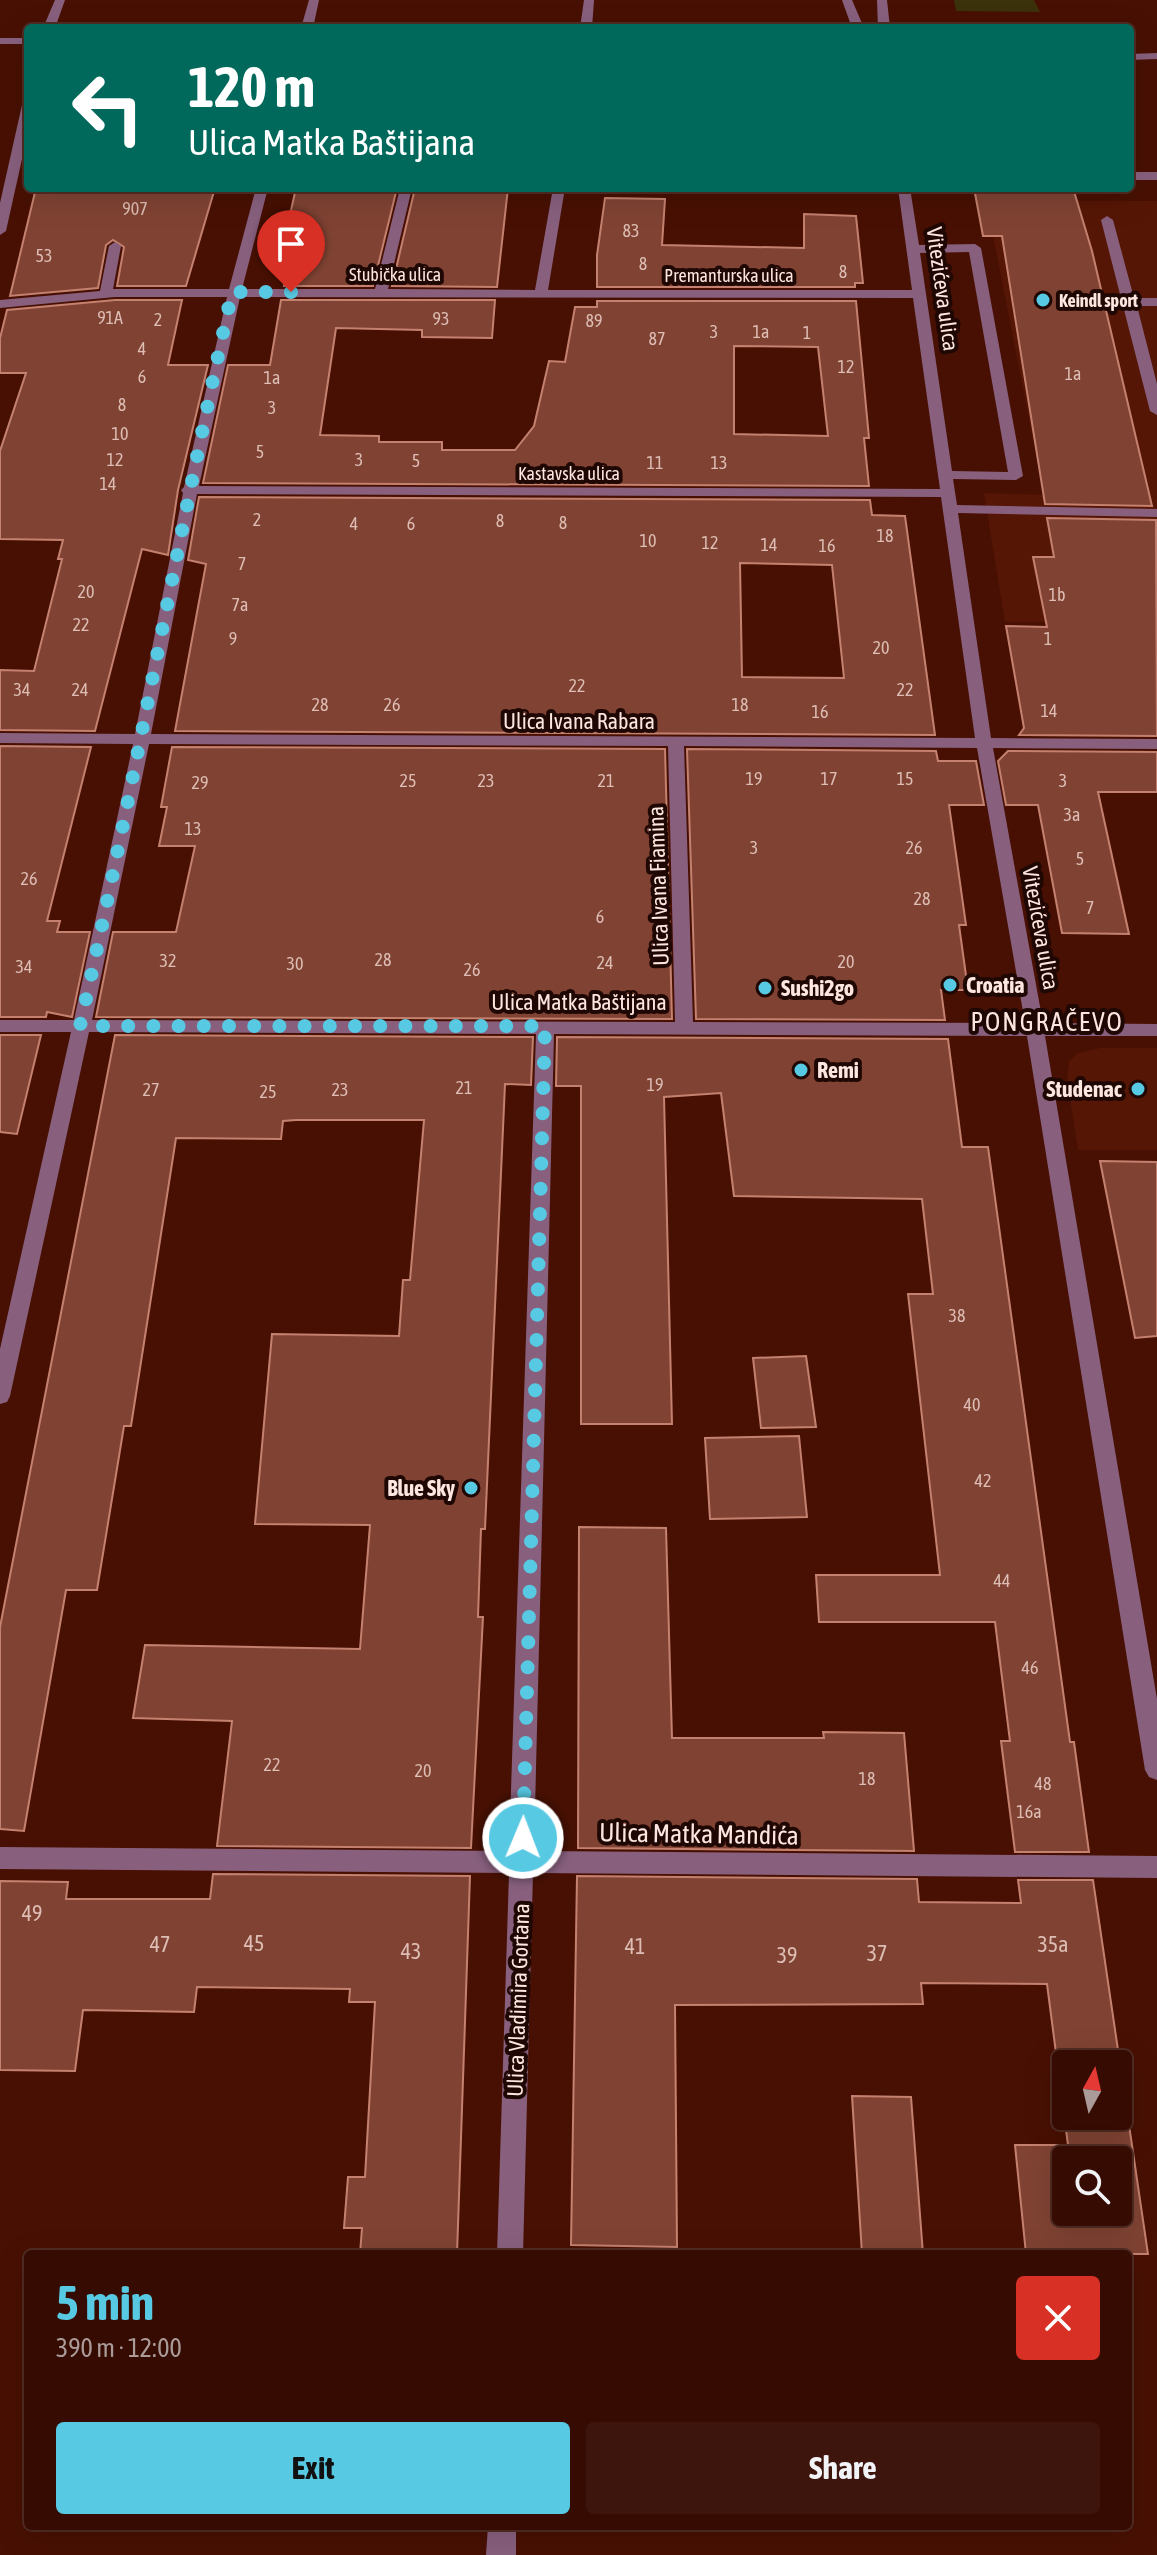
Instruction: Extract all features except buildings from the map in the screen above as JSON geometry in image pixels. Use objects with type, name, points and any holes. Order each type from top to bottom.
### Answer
[{"type":"street","points":[[51,24],[60,0]]},
{"type":"street","points":[[308,24],[314,0]]},
{"type":"street","points":[[586,24],[589,0]]},
{"type":"street","points":[[847,0],[856,24]]},
{"type":"street","points":[[882,0],[884,24]]},
{"type":"street","points":[[0,41],[24,41]]},
{"type":"street","points":[[1134,57],[1157,56]]},
{"type":"street","points":[[0,231],[24,123]]},
{"type":"street","points":[[1134,176],[1157,176]]},
{"type":"street","points":[[0,1396],[142,739],[188,490],[232,292],[261,192]]},
{"type":"street","points":[[381,292],[405,192]]},
{"type":"street","points":[[541,292],[558,192]]},
{"type":"street","name":"Vitezićeva ulica","points":[[905,192],[984,743],[1035,1029],[1157,1770]]},
{"type":"street","points":[[1107,220],[1157,411]]},
{"type":"street","points":[[106,294],[115,246]]},
{"type":"street","points":[[913,249],[975,248],[1016,476],[947,475]]},
{"type":"street","name":"Stubička ulica","points":[[0,304],[106,294],[541,292]]},
{"type":"street","name":"Premanturska ulica","points":[[541,292],[918,294]]},
{"type":"street","points":[[1129,302],[1157,302]]},
{"type":"street","name":"Kastavska ulica","points":[[188,490],[951,501],[1157,513]]},
{"type":"street","name":"Ulica Ivana Rabara","points":[[0,738],[676,744],[1157,744]]},
{"type":"street","name":"Ulica Ivana Fiamina","points":[[676,744],[684,1027]]},
{"type":"street","name":"Ulica Matka Baštijana","points":[[0,1026],[1157,1030]]},
{"type":"street","name":"Ulica Vladimira Gortana","points":[[510,2250],[545,1026]]},
{"type":"street","name":"Ulica Matka Mandića","points":[[0,1858],[1157,1867]]},
{"type":"street","points":[[501,2555],[502,2530]]},
{"type":"shaded area","points":[[954,0],[1034,0],[1040,12],[956,11]]},
{"type":"shaded area","points":[[986,200],[1157,201],[1157,623],[1005,622],[984,493],[1044,495]]},
{"type":"shaded area","points":[[1100,1048],[1157,1048],[1157,1150],[1078,1150],[1067,1078],[1069,1062],[1076,1054]]},
{"type":"place","name":"Keindl sport","points":[[1043,300]]},
{"type":"place","name":"Croatia","points":[[950,985]]},
{"type":"place","name":"Sushi2go","points":[[765,988]]},
{"type":"place","name":"Remi","points":[[801,1070]]},
{"type":"place","name":"Studenac","points":[[1138,1089]]},
{"type":"place","name":"Blue Sky","points":[[471,1488]]},
{"type":"district","name":"PONGRAČEVO","points":[[1047,1022]]},
{"type":"route","points":[[291,292],[232,292],[188,490],[142,739],[80,1026],[545,1026],[523,1838]]}]
